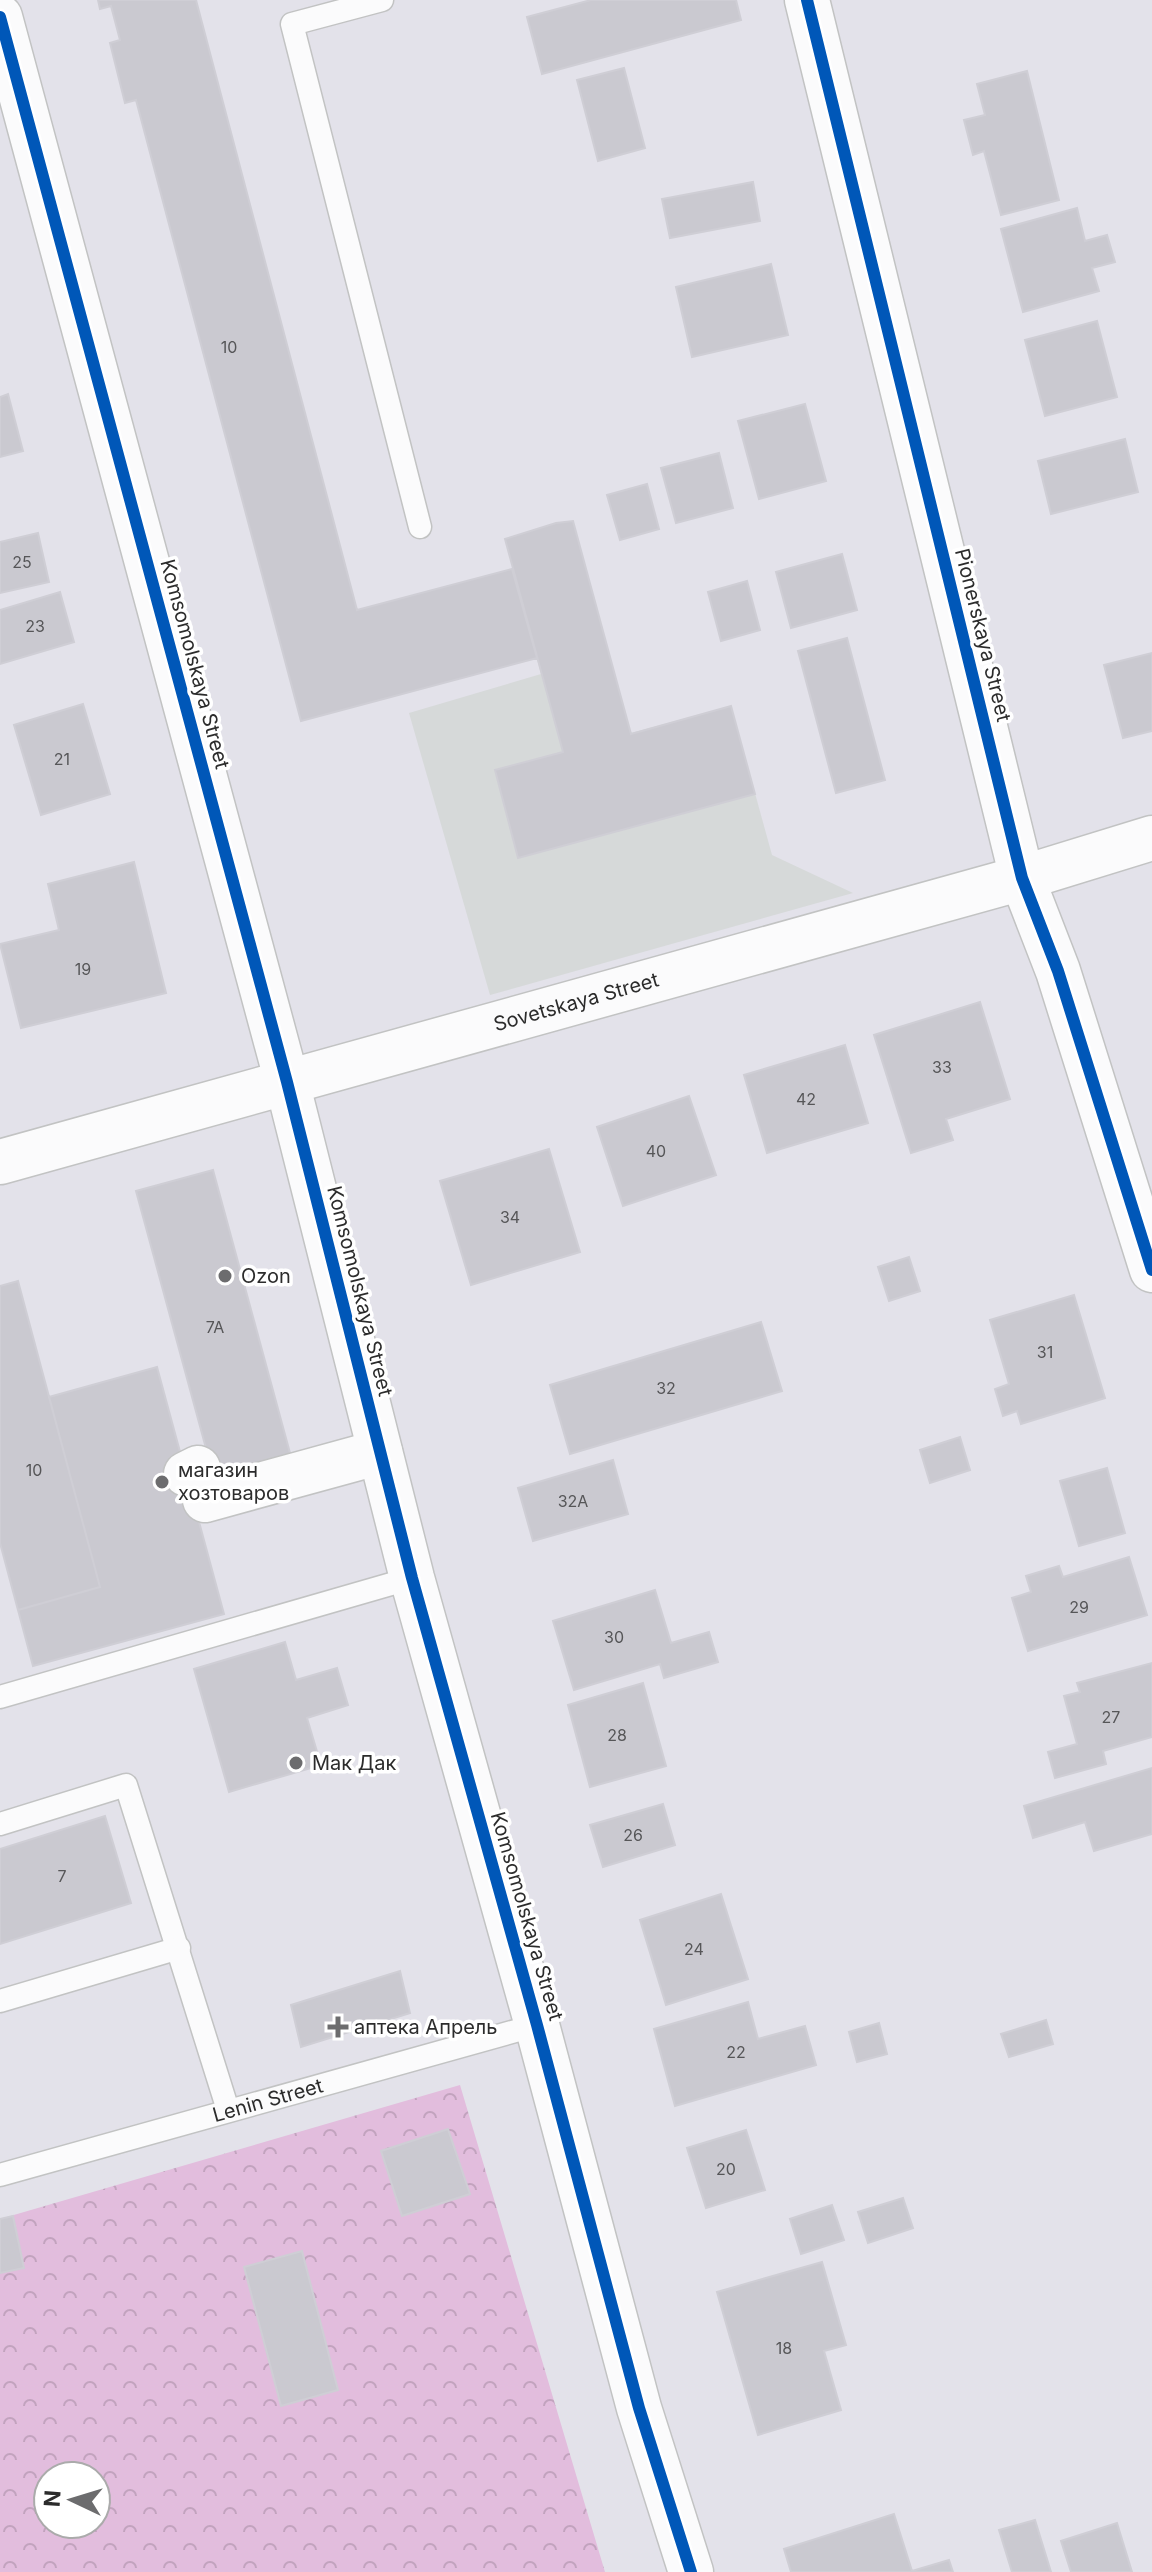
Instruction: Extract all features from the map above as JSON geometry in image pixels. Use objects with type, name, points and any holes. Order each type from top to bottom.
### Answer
[{"type":"street","name":"Pionerskaya Street","points":[[807,0],[1022,878],[1058,971],[1152,1270]]},
{"type":"street","name":"Komsomolskaya Street","points":[[0,17],[287,1082],[412,1578],[537,2025],[639,2408],[691,2572]]},
{"type":"street","name":"Sovetskaya Street","points":[[0,1162],[1022,878],[1152,838]]},
{"type":"street","points":[[186,1474],[198,1468],[205,1500],[380,1452]]},
{"type":"lane","points":[[382,0],[292,24],[420,527]]},
{"type":"lane","points":[[0,1697],[412,1578]]},
{"type":"lane","points":[[0,1824],[126,1785],[228,2110]]},
{"type":"lane","points":[[0,2001],[179,1948]]},
{"type":"lane","name":"Lenin Street","points":[[0,2175],[537,2025]]},
{"type":"shaded area","points":[[573,521],[631,733],[731,706],[772,855],[853,893],[490,995],[409,713],[541,674],[505,539],[556,523]]},
{"type":"green space","points":[[460,2085],[605,2572],[0,2572],[0,2219]]},
{"type":"building","points":[[98,0],[196,0],[357,610],[512,569],[537,658],[301,721],[136,100],[125,103],[110,43],[120,40],[111,6],[100,9]]},
{"type":"building","points":[[591,0],[736,0],[741,20],[542,74],[527,17]]},
{"type":"building","points":[[624,68],[645,148],[598,161],[577,80]]},
{"type":"building","points":[[1027,71],[1059,200],[1001,215],[984,151],[973,155],[964,120],[985,115],[977,84]]},
{"type":"building","points":[[753,182],[760,221],[670,238],[662,199]]},
{"type":"building","points":[[1077,208],[1085,241],[1107,235],[1115,262],[1092,268],[1099,291],[1023,312],[1001,229]]},
{"type":"building","points":[[771,264],[788,335],[692,357],[676,287]]},
{"type":"building","points":[[1097,321],[1117,397],[1045,416],[1025,340]]},
{"type":"building","points":[[8,394],[23,451],[0,457],[0,397]]},
{"type":"building","points":[[805,404],[826,481],[759,499],[738,421]]},
{"type":"building","points":[[1125,439],[1138,492],[1051,514],[1038,461]]},
{"type":"building","points":[[719,453],[733,508],[676,523],[661,468]]},
{"type":"building","points":[[647,484],[659,529],[620,540],[607,495]]},
{"type":"building","points":[[573,521],[631,734],[731,706],[755,794],[518,858],[495,770],[563,752],[505,539],[556,523]]},
{"type":"building","points":[[38,533],[49,582],[0,593],[0,542]]},
{"type":"building","points":[[842,554],[857,610],[791,628],[776,572]]},
{"type":"building","points":[[747,581],[760,630],[721,641],[708,592]]},
{"type":"building","points":[[60,592],[74,642],[0,664],[0,610]]},
{"type":"building","points":[[847,638],[885,780],[836,793],[798,651]]},
{"type":"building","points":[[1152,653],[1152,731],[1123,738],[1104,665]]},
{"type":"building","points":[[83,704],[110,794],[41,815],[14,725]]},
{"type":"building","points":[[134,862],[166,993],[21,1028],[0,944],[59,930],[48,884]]},
{"type":"building","points":[[980,1002],[1010,1099],[946,1119],[953,1140],[911,1153],[874,1035]]},
{"type":"building","points":[[845,1045],[868,1123],[767,1153],[744,1075]]},
{"type":"building","points":[[689,1096],[716,1175],[623,1206],[597,1127]]},
{"type":"building","points":[[549,1149],[580,1252],[471,1285],[440,1181]]},
{"type":"building","points":[[213,1170],[293,1464],[216,1485],[136,1191]]},
{"type":"building","points":[[909,1257],[920,1291],[889,1301],[878,1267]]},
{"type":"building","points":[[18,1281],[100,1587],[18,1610],[0,1543],[0,1286]]},
{"type":"building","points":[[1074,1295],[1105,1398],[1021,1424],[1017,1411],[1003,1416],[995,1389],[1009,1384],[990,1320]]},
{"type":"building","points":[[761,1322],[782,1391],[570,1454],[550,1385]]},
{"type":"building","points":[[157,1367],[224,1614],[33,1666],[18,1610],[100,1587],[49,1397]]},
{"type":"building","points":[[960,1437],[970,1470],[930,1483],[920,1450]]},
{"type":"building","points":[[613,1460],[628,1514],[533,1541],[518,1488]]},
{"type":"building","points":[[1107,1468],[1125,1533],[1079,1546],[1060,1481]]},
{"type":"building","points":[[1129,1557],[1147,1615],[1028,1651],[1012,1598],[1031,1592],[1026,1576],[1059,1566],[1063,1577]]},
{"type":"building","points":[[655,1590],[671,1643],[709,1632],[718,1662],[664,1678],[660,1664],[574,1690],[553,1621]]},
{"type":"building","points":[[285,1642],[296,1680],[337,1668],[348,1705],[307,1718],[321,1765],[229,1792],[194,1669]]},
{"type":"building","points":[[1152,1663],[1152,1737],[1103,1751],[1106,1764],[1055,1778],[1048,1752],[1077,1744],[1064,1696],[1080,1692],[1077,1683]]},
{"type":"building","points":[[643,1683],[666,1766],[590,1787],[568,1705]]},
{"type":"building","points":[[1152,1768],[1152,1834],[1094,1851],[1085,1822],[1033,1838],[1024,1806]]},
{"type":"building","points":[[663,1804],[675,1845],[603,1867],[590,1825]]},
{"type":"building","points":[[105,1816],[131,1903],[0,1944],[0,1849]]},
{"type":"building","points":[[721,1894],[748,1979],[666,2005],[640,1920]]},
{"type":"building","points":[[400,1971],[410,2013],[301,2047],[291,2005]]},
{"type":"building","points":[[748,2002],[758,2039],[805,2026],[816,2065],[675,2106],[654,2029]]},
{"type":"building","points":[[1046,2020],[1053,2044],[1009,2057],[1001,2034]]},
{"type":"building","points":[[879,2023],[887,2054],[857,2062],[849,2032]]},
{"type":"building","points":[[448,2129],[470,2194],[402,2216],[381,2151]]},
{"type":"building","points":[[746,2130],[765,2190],[706,2208],[687,2148]]},
{"type":"building","points":[[903,2198],[913,2228],[868,2243],[858,2212]]},
{"type":"building","points":[[832,2205],[844,2240],[801,2254],[790,2219]]},
{"type":"building","points":[[13,2216],[24,2268],[0,2273],[0,2219]]},
{"type":"building","points":[[302,2251],[338,2390],[281,2406],[244,2267]]},
{"type":"building","points":[[822,2262],[846,2345],[824,2351],[841,2410],[758,2435],[717,2292]]},
{"type":"building","points":[[894,2514],[912,2571],[949,2560],[953,2572],[791,2572],[784,2549]]},
{"type":"building","points":[[1035,2520],[1051,2572],[1012,2572],[999,2530]]},
{"type":"building","points":[[1117,2523],[1132,2572],[1071,2572],[1061,2541]]},
{"type":"cycle path","points":[[807,0],[1022,878],[1058,971],[1152,1270]]},
{"type":"cycle path","points":[[0,17],[287,1082],[412,1578],[537,2025],[639,2408],[691,2572]]},
{"type":"place","name":"Ozon","points":[[225,1276]]},
{"type":"place","name":"магазин хозтоваров","points":[[162,1482]]},
{"type":"place","name":"Мак Дак","points":[[296,1763]]},
{"type":"place","name":"аптека Апрель","points":[[338,2027]]}]
